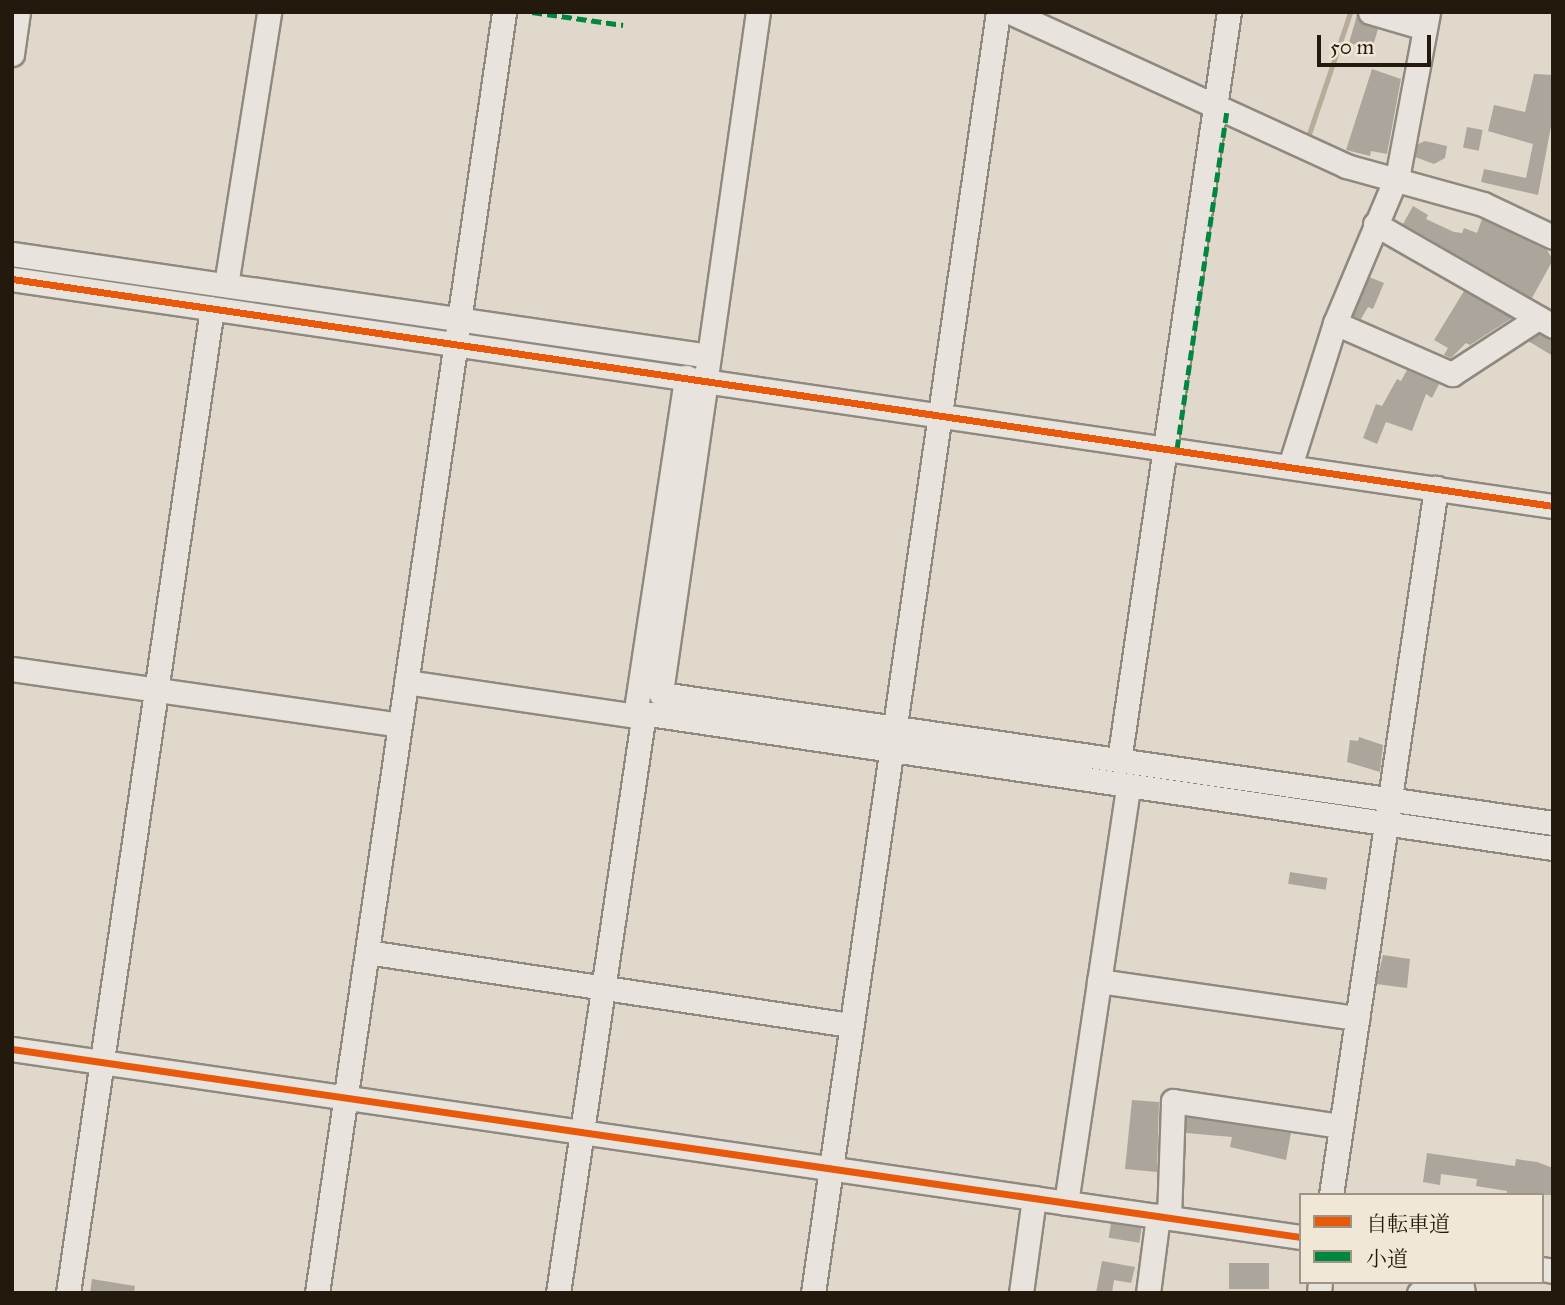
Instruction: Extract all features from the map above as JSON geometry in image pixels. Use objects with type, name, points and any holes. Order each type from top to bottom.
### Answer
[{"type":"street","points":[[12,54],[18,12]]},
{"type":"street","points":[[220,284],[254,12]]},
{"type":"street","points":[[220,284],[269,12]]},
{"type":"street","points":[[317,1293],[504,12]]},
{"type":"street","points":[[742,12],[661,694],[1553,823]]},
{"type":"street","points":[[701,355],[758,12]]},
{"type":"street","points":[[813,1293],[998,12]]},
{"type":"street","points":[[1010,12],[1346,166],[1394,182],[1483,204],[1553,237]]},
{"type":"street","points":[[1221,108],[1228,12]]},
{"type":"street","points":[[1126,762],[1221,108],[1242,12]]},
{"type":"street","points":[[1290,466],[1335,323],[1394,182],[1426,20],[1370,12]]},
{"type":"street","points":[[1375,225],[1545,322]]},
{"type":"street","points":[[12,254],[220,284],[699,379],[1553,506]]},
{"type":"street","points":[[12,279],[218,309],[701,355]]},
{"type":"street","points":[[80,1293],[108,1063],[218,309]]},
{"type":"street","points":[[1335,323],[1452,374],[1545,322]]},
{"type":"street","points":[[569,1293],[587,1133],[645,713],[699,379]]},
{"type":"street","points":[[1331,1193],[1436,488]]},
{"type":"street","points":[[12,668],[400,725]]},
{"type":"street","points":[[406,682],[635,716],[645,713],[891,752],[1553,848]]},
{"type":"street","points":[[1021,1293],[1051,1201],[1099,981],[1121,785]]},
{"type":"street","points":[[1034,1293],[1121,785]]},
{"type":"street","points":[[367,952],[852,1025]]},
{"type":"street","points":[[1099,981],[1357,1018]]},
{"type":"street","points":[[12,1049],[1299,1237]]},
{"type":"street","points":[[68,1293],[108,1063]]},
{"type":"street","points":[[1148,1293],[1163,1217],[1173,1101],[1341,1126]]},
{"type":"street","points":[[558,1293],[587,1133]]},
{"type":"street","points":[[1419,1293],[1453,1284]]},
{"type":"building","points":[[1357,15],[1360,22],[1378,29],[1372,49],[1349,43]]},
{"type":"building","points":[[1372,69],[1401,79],[1387,154],[1371,151],[1370,156],[1346,150]]},
{"type":"building","points":[[1534,74],[1553,75],[1553,116],[1538,195],[1481,182],[1484,169],[1526,178],[1533,144],[1488,131],[1494,105],[1525,112]]},
{"type":"building","points":[[1467,127],[1483,130],[1479,151],[1463,148]]},
{"type":"building","points":[[1425,141],[1447,146],[1445,158],[1434,164],[1415,157],[1418,144]]},
{"type":"building","points":[[1413,206],[1428,215],[1426,219],[1454,232],[1462,233],[1464,228],[1477,233],[1482,219],[1547,250],[1553,260],[1532,298],[1403,224]]},
{"type":"building","points":[[1369,277],[1384,283],[1373,309],[1368,307],[1361,319],[1353,316]]},
{"type":"building","points":[[1464,291],[1512,318],[1470,345],[1466,343],[1451,358],[1444,355],[1448,348],[1434,340]]},
{"type":"building","points":[[1539,334],[1553,340],[1553,356],[1528,341]]},
{"type":"building","points":[[1407,370],[1439,384],[1432,398],[1426,394],[1412,431],[1386,422],[1377,444],[1363,438],[1376,404],[1382,406],[1397,379],[1401,381]]},
{"type":"building","points":[[1359,737],[1383,745],[1380,772],[1347,762],[1350,740],[1358,741]]},
{"type":"building","points":[[1290,872],[1328,878],[1326,890],[1288,884]]},
{"type":"building","points":[[1383,955],[1410,959],[1407,988],[1376,984]]},
{"type":"building","points":[[1132,1100],[1159,1102],[1157,1172],[1125,1169]]},
{"type":"building","points":[[1186,1117],[1291,1133],[1286,1160],[1230,1147],[1232,1137],[1186,1133]]},
{"type":"building","points":[[1427,1153],[1515,1166],[1516,1159],[1553,1168],[1553,1195],[1507,1193],[1476,1186],[1477,1179],[1441,1174],[1440,1185],[1423,1182]]},
{"type":"building","points":[[1111,1223],[1142,1228],[1139,1243],[1109,1238]]},
{"type":"building","points":[[1102,1261],[1135,1267],[1131,1283],[1114,1280],[1112,1293],[1096,1293]]},
{"type":"building","points":[[1229,1263],[1269,1263],[1269,1289],[1229,1289]]},
{"type":"building","points":[[92,1279],[135,1286],[134,1293],[90,1293]]},
{"type":"waterway","points":[[1307,140],[1350,13]]},
{"type":"waterway","points":[[1174,780],[1380,810]]},
{"type":"waterway","points":[[1396,813],[1553,835]]},
{"type":"marked path","points":[[532,12],[623,25]]},
{"type":"marked path","points":[[1177,449],[1227,111]]},
{"type":"cycle path","points":[[12,279],[1553,506]]},
{"type":"cycle path","points":[[12,1049],[1299,1237]]}]
